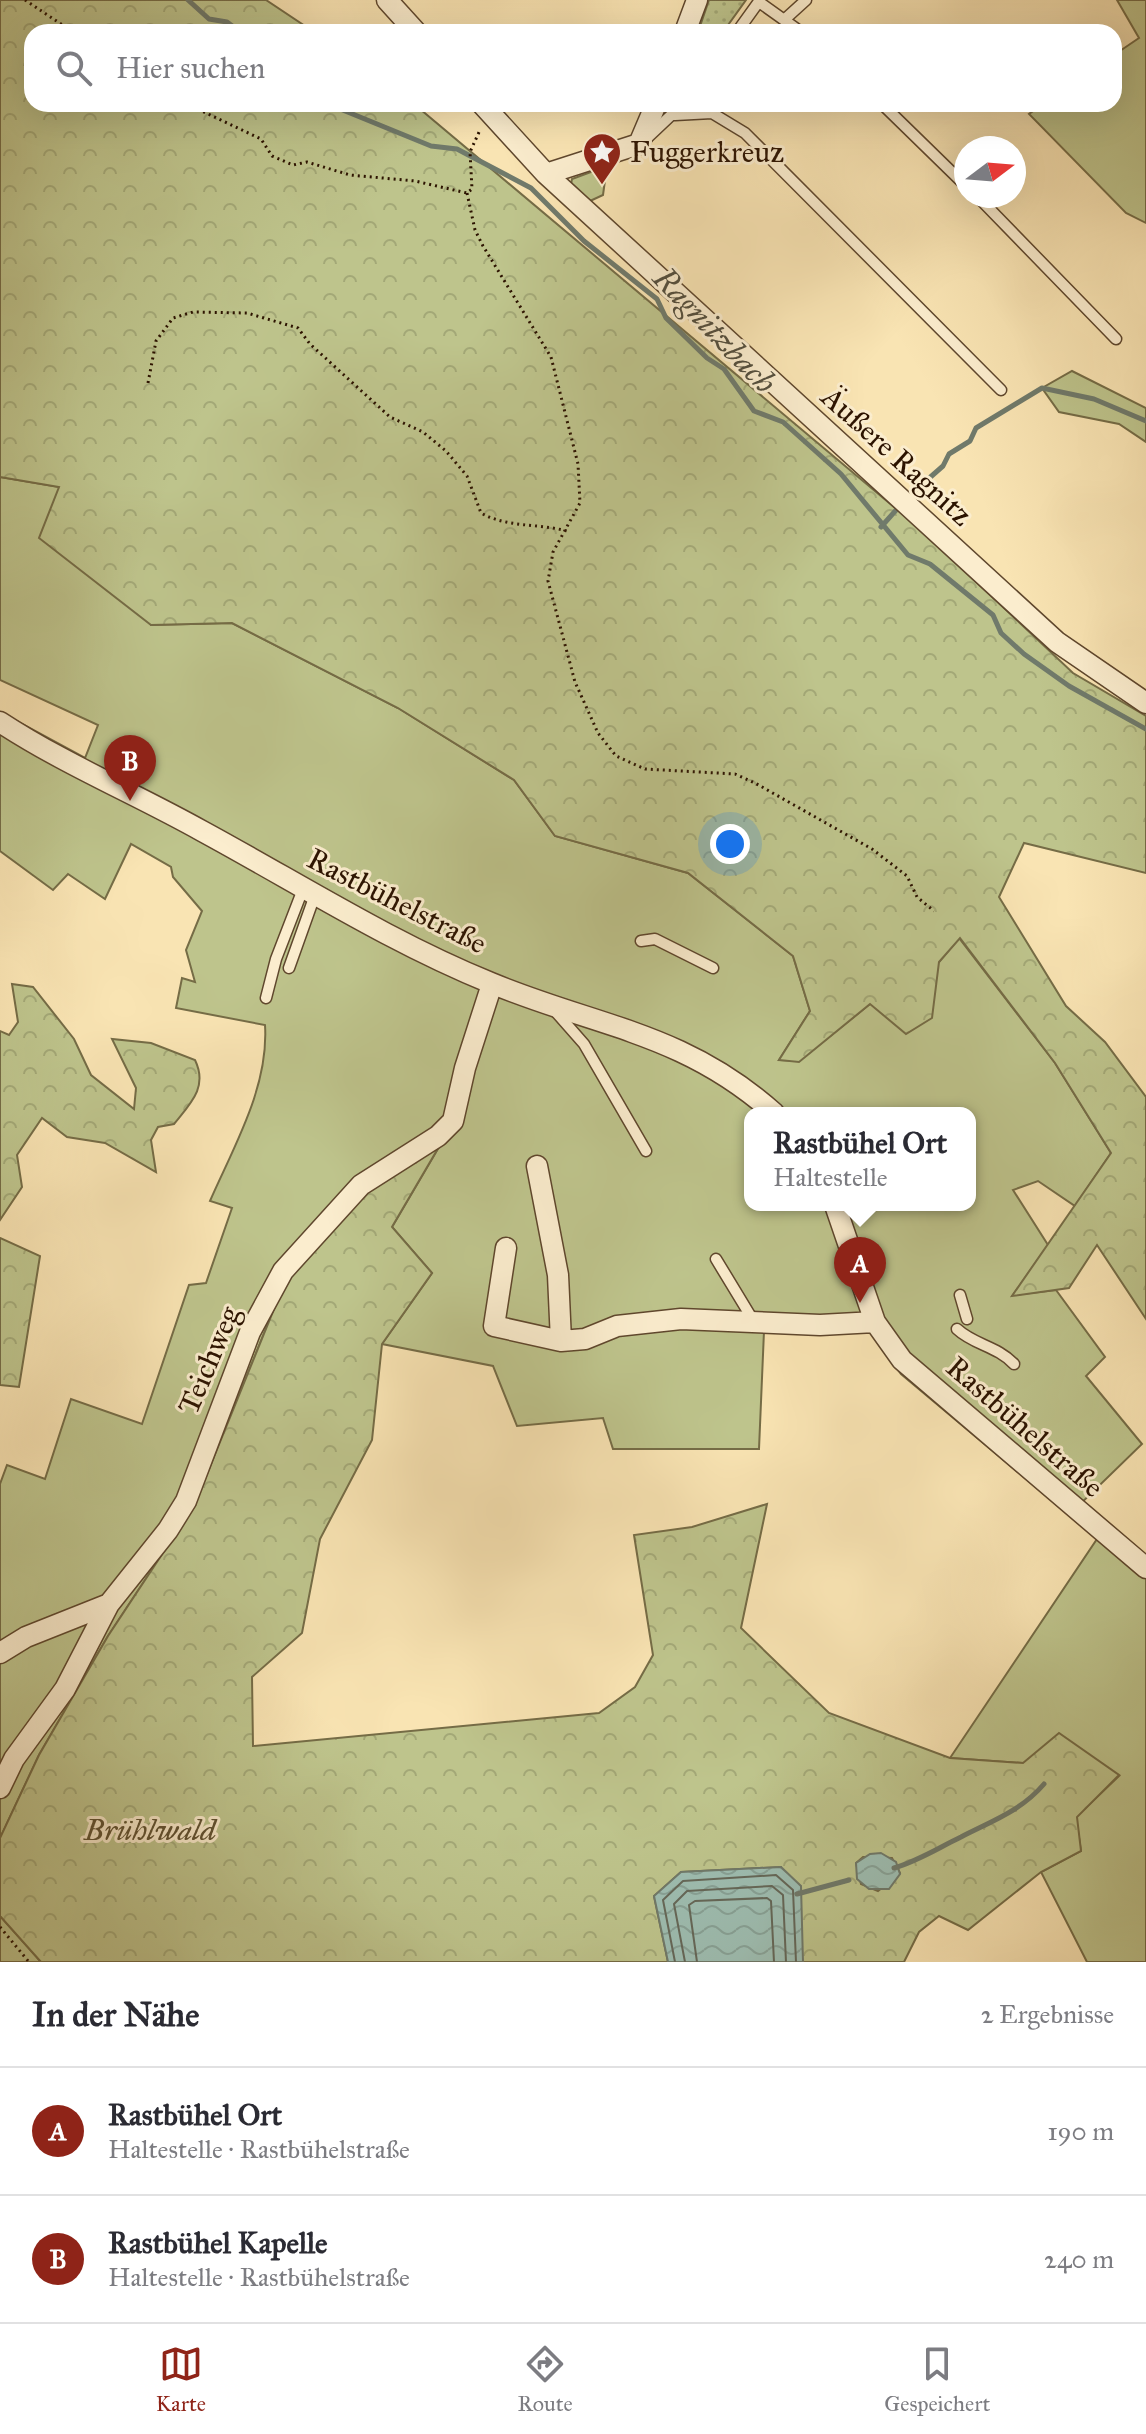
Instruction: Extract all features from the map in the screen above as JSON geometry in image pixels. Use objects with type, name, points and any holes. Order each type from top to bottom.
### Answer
[{"type":"street","points":[[387,0],[409,24]]},
{"type":"street","points":[[688,24],[697,0]]},
{"type":"street","name":"Äußere Ragnitz","points":[[489,112],[546,174],[1057,642],[1146,703]]},
{"type":"street","points":[[546,174],[639,144],[653,112]]},
{"type":"street","name":"Rastbühelstraße","points":[[0,722],[356,919],[492,984],[655,1038],[699,1058],[766,1107]]},
{"type":"street","name":"Teichweg","points":[[0,1788],[14,1759],[65,1689],[109,1604],[168,1530],[186,1501],[250,1332],[283,1271],[361,1185],[438,1136],[453,1121],[465,1068],[492,984]]},
{"type":"street","points":[[537,1166],[558,1275],[561,1341]]},
{"type":"street","name":"Rastbühelstraße","points":[[837,1211],[875,1322],[902,1360],[1146,1568]]},
{"type":"street","points":[[506,1248],[494,1326],[561,1341],[585,1339],[617,1326],[681,1319],[820,1325],[875,1322]]},
{"type":"street","points":[[0,1653],[26,1637],[109,1604]]},
{"type":"lane","points":[[784,20],[806,0]]},
{"type":"lane","points":[[743,24],[760,1],[790,24]]},
{"type":"lane","points":[[639,144],[677,112]]},
{"type":"lane","points":[[890,112],[954,174]]},
{"type":"lane","points":[[675,115],[712,113],[745,133],[1001,390]]},
{"type":"lane","points":[[989,208],[1116,339]]},
{"type":"lane","points":[[289,968],[309,892]]},
{"type":"lane","points":[[266,998],[276,959],[309,892]]},
{"type":"lane","points":[[641,941],[655,939],[713,968]]},
{"type":"lane","points":[[549,1003],[584,1044],[646,1151]]},
{"type":"lane","points":[[716,1259],[753,1320]]},
{"type":"lane","points":[[960,1295],[967,1319]]},
{"type":"lane","points":[[957,1329],[973,1341],[1001,1351],[1014,1364]]},
{"type":"path","points":[[25,0],[61,24]]},
{"type":"path","points":[[204,112],[261,139],[272,156],[293,165],[307,162],[350,175],[415,181],[467,193]]},
{"type":"path","points":[[467,193],[472,189],[470,152],[486,112]]},
{"type":"path","points":[[467,193],[475,230],[483,246],[551,357],[578,464],[580,503],[553,552],[548,581],[575,682],[598,733],[616,756],[645,769],[735,774],[755,783],[872,849],[907,876],[917,897],[934,911]]},
{"type":"path","points":[[148,383],[156,341],[173,318],[193,312],[247,313],[298,328],[310,344],[390,417],[423,432],[446,451],[467,476],[481,513],[500,524],[542,524],[567,531]]},
{"type":"path","points":[[0,1927],[29,1962]]},
{"type":"green space","points":[[0,0],[266,0],[302,24],[24,24],[24,112],[424,112],[919,528],[1073,673],[1146,716],[1146,873],[1024,843],[999,897],[1066,1006],[1105,1042],[1146,1097],[1146,1319],[1097,1245],[1069,1288],[1012,1296],[1111,1153],[1055,1063],[960,938],[939,962],[932,1018],[906,1034],[870,1004],[799,1062],[779,1060],[810,1011],[793,956],[688,873],[555,836],[514,780],[398,708],[232,623],[151,625],[39,538],[59,487],[0,477]]},
{"type":"green space","points":[[709,0],[746,0],[729,24],[701,24]]},
{"type":"green space","points":[[1117,0],[1146,0],[1146,223],[1126,213],[1029,114],[1122,112],[1122,50],[1139,38]]},
{"type":"green space","points":[[607,166],[603,195],[590,201],[571,184],[572,179]]},
{"type":"green space","points":[[1072,371],[1146,408],[1146,442],[1119,424],[1059,412],[1042,388]]},
{"type":"green space","points":[[0,477],[59,487],[151,625],[232,623],[398,708],[514,780],[555,836],[688,873],[793,956],[810,1011],[779,1060],[799,1061],[870,1004],[939,962],[959,938],[1055,1063],[1111,1153],[1075,1206],[1038,1181],[1013,1190],[1048,1245],[1013,1295],[1056,1290],[1105,1357],[1086,1376],[1142,1444],[1069,1515],[901,1374],[870,1331],[764,1331],[759,1449],[613,1449],[603,1418],[517,1426],[493,1366],[382,1344],[432,1273],[392,1227],[439,1147],[287,1277],[194,1506],[108,1636],[39,1755],[0,1838],[0,1484],[7,1465],[45,1479],[71,1399],[142,1424],[189,1285],[206,1283],[232,1208],[210,1201],[248,1116],[265,1048],[265,1025],[176,1008],[182,978],[195,982],[186,950],[202,911],[173,877],[171,867],[131,844],[105,899],[68,874],[53,890],[0,851],[0,712],[85,758],[98,725],[0,680]]},
{"type":"green space","points":[[12,984],[33,987],[74,1039],[91,1075],[134,1109],[136,1088],[112,1039],[151,1043],[195,1060],[200,1078],[196,1094],[174,1124],[158,1127],[151,1140],[156,1172],[105,1143],[67,1137],[42,1118],[17,1155],[22,1187],[0,1220],[0,1031],[9,1035],[18,1022]]},
{"type":"green space","name":"Brühlwald","points":[[440,1145],[392,1227],[432,1273],[382,1344],[372,1440],[320,1539],[302,1633],[252,1677],[253,1746],[599,1713],[635,1687],[653,1655],[634,1535],[692,1527],[767,1504],[741,1628],[829,1713],[950,1758],[1023,1763],[1059,1733],[1119,1775],[1077,1817],[1081,1851],[1041,1872],[968,1930],[939,1916],[919,1932],[904,1962],[803,1962],[781,1867],[681,1872],[654,1896],[668,1962],[41,1962],[0,1916],[0,1838],[39,1755],[108,1636],[194,1506],[287,1277],[362,1195]],"holes":[[[863,1857],[892,1858],[900,1873],[878,1891],[861,1884],[856,1863]]]},
{"type":"green space","points":[[0,1238],[40,1256],[19,1387],[0,1385]]},
{"type":"green space","points":[[1097,1539],[1146,1578],[1146,1962],[1087,1962],[1041,1872],[1081,1851],[1076,1817],[1119,1776],[1023,1763],[950,1758]]},
{"type":"green space","points":[[0,1916],[41,1962],[0,1962]]},
{"type":"water","points":[[881,1853],[896,1862],[900,1874],[889,1889],[869,1889],[857,1879],[856,1863],[870,1854]]},
{"type":"water","points":[[781,1867],[801,1886],[803,1962],[668,1962],[654,1896],[681,1872]]},
{"type":"waterway","name":"Ragnitzbach","points":[[188,0],[209,19],[230,24]]},
{"type":"waterway","name":"Ragnitzbach","points":[[348,112],[431,146],[457,149],[531,188],[584,241],[657,299],[666,318],[707,358],[724,369],[754,411],[783,422],[841,474],[908,555],[930,564],[993,615],[1001,633],[1024,654],[1069,686],[1146,729]]},
{"type":"waterway","points":[[910,495],[943,466],[949,454],[970,441],[976,428],[1042,388],[1094,399],[1146,421]]},
{"type":"waterway","points":[[881,527],[897,509]]},
{"type":"waterway","points":[[894,1868],[1006,1815],[1044,1784]]},
{"type":"waterway","points":[[797,1894],[849,1880]]},
{"type":"place","name":"Fuggerkreuz","points":[[602,186]]},
{"type":"place","name":"Rastbühel Kapelle","points":[[130,801]]},
{"type":"place","name":"Rastbühel Ort","points":[[860,1303]]}]
